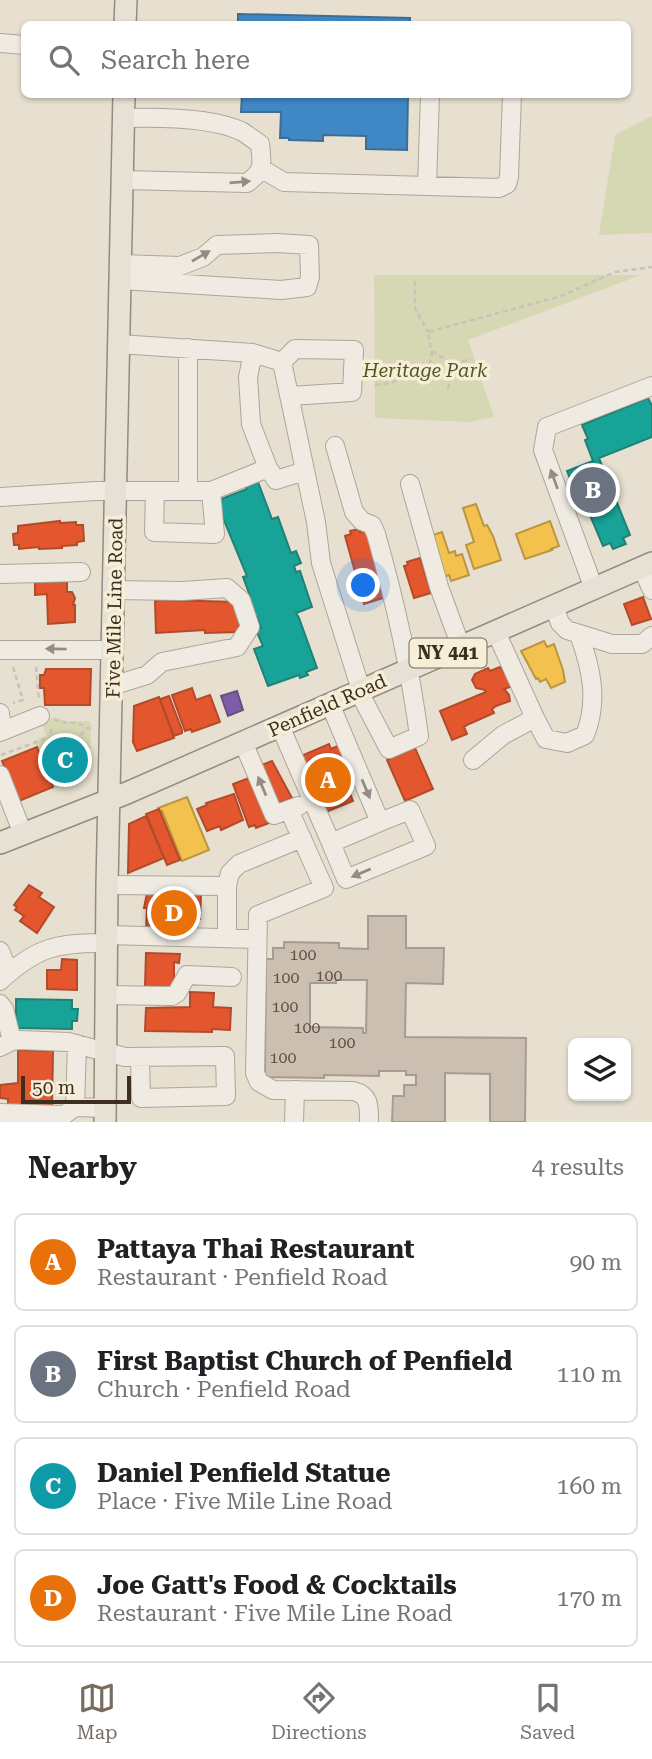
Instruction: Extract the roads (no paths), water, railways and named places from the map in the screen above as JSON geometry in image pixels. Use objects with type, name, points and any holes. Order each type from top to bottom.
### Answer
[{"type":"main road","points":[[125,21],[126,0]]},
{"type":"main road","name":"Five Mile Line Road","points":[[105,1115],[107,885],[124,98]]},
{"type":"main road","name":"Penfield Road","points":[[0,843],[110,800],[647,565]]},
{"type":"street","points":[[0,43],[21,45]]},
{"type":"street","points":[[427,186],[430,98]]},
{"type":"street","points":[[262,169],[284,182],[499,187],[507,184],[509,177],[512,98]]},
{"type":"street","points":[[123,180],[247,183],[258,176],[262,169],[260,144],[240,131],[199,120],[124,118]]},
{"type":"street","points":[[217,245],[309,245],[310,276],[307,287],[281,289],[121,272],[180,266],[203,257],[217,245]]},
{"type":"street","points":[[119,344],[253,353],[282,362]]},
{"type":"street","points":[[188,348],[188,491]]},
{"type":"street","points":[[282,362],[295,349],[354,350],[352,392],[290,396]]},
{"type":"street","points":[[253,353],[248,377],[251,424],[268,468],[276,481],[305,471]]},
{"type":"street","points":[[282,362],[316,522],[321,563],[360,691],[389,749],[419,736],[410,669],[376,534],[372,525],[362,521],[354,512],[334,446]]},
{"type":"street","points":[[594,589],[543,450],[547,427],[652,386]]},
{"type":"street","points":[[0,497],[116,491],[211,491],[268,468]]},
{"type":"street","points":[[410,484],[439,587],[461,647]]},
{"type":"street","points":[[155,491],[154,533],[215,534],[211,491]]},
{"type":"street","points":[[647,565],[652,590]]},
{"type":"street","points":[[0,574],[82,572]]},
{"type":"street","points":[[112,686],[147,675],[162,662],[237,648],[250,627],[241,600],[227,588],[183,591],[114,590]]},
{"type":"street","points":[[554,606],[560,623],[566,630],[579,634],[612,644],[642,644],[652,636]]},
{"type":"street","points":[[496,632],[546,739],[567,743],[585,735],[592,718],[593,687],[579,634]]},
{"type":"street","points":[[0,650],[113,650]]},
{"type":"street","points":[[330,704],[380,822]]},
{"type":"street","points":[[3,709],[1,732],[46,714]]},
{"type":"street","points":[[474,760],[503,735],[536,718]]},
{"type":"street","points":[[243,742],[274,815],[289,810],[302,804],[276,728]]},
{"type":"street","points":[[276,728],[346,879],[426,846],[410,810],[331,843]]},
{"type":"street","points":[[0,775],[23,834]]},
{"type":"street","points":[[289,810],[324,888],[258,915],[255,1073],[259,1082],[273,1090],[353,1090],[363,1093],[368,1099],[369,1122]]},
{"type":"street","points":[[221,937],[230,873],[239,864],[302,838]]},
{"type":"street","points":[[107,885],[228,886]]},
{"type":"street","points":[[0,951],[4,977],[57,946],[75,942],[221,937],[257,939]]},
{"type":"street","points":[[106,995],[172,996],[177,993],[187,975],[232,977]]},
{"type":"street","points":[[0,1004],[4,1009],[6,1044],[77,1044],[140,1059],[225,1056],[226,1096],[141,1098],[140,1059]]},
{"type":"street","points":[[75,1107],[77,1044]]},
{"type":"street","points":[[294,1122],[295,1090]]},
{"type":"street","points":[[0,1113],[64,1115],[75,1107]]},
{"type":"street","points":[[75,1107],[105,1115]]},
{"type":"place","name":"First Baptist Church of Penfield","points":[[593,490]]},
{"type":"place","name":"Daniel Penfield Statue","points":[[65,760]]},
{"type":"place","name":"Pattaya Thai Restaurant","points":[[328,780]]},
{"type":"place","name":"Joe Gatt's Food & Cocktails","points":[[174,913]]},
{"type":"park label","name":"Heritage Park","points":[[425,370]]}]
